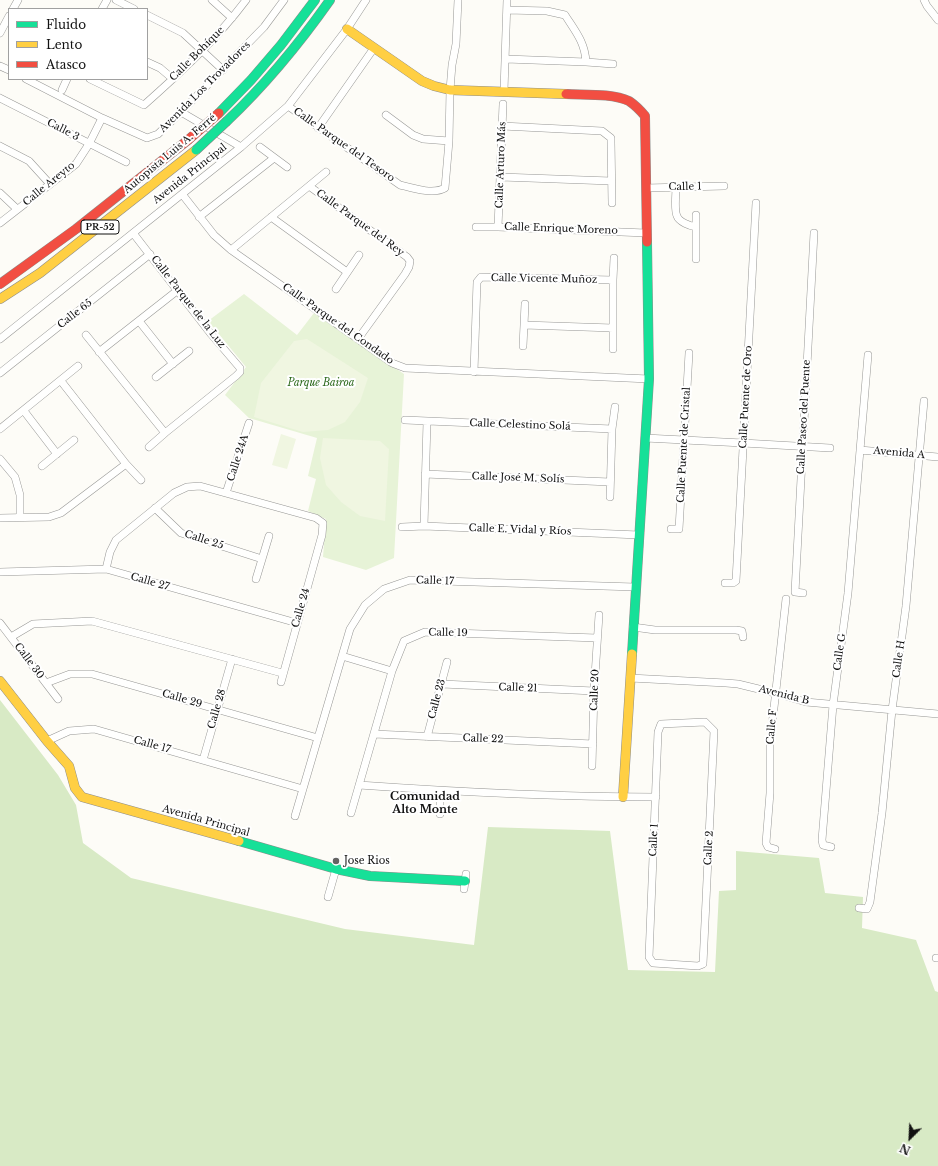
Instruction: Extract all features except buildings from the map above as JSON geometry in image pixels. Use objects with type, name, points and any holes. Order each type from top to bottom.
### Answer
[{"type":"main road","name":"Autopista Luis A. Ferré","points":[[0,284],[76,229],[188,140],[219,113],[251,80],[276,51],[315,0]]},
{"type":"main road","name":"Autopista Luis A. Ferré","points":[[0,299],[40,273],[196,150],[254,95],[284,62],[330,0]]},
{"type":"main road","points":[[347,29],[422,81],[434,86],[450,90],[609,96],[624,99],[636,106],[645,116],[649,379],[630,678],[618,797]]},
{"type":"main road","points":[[0,309],[21,293],[40,273]]},
{"type":"main road","name":"Avenida Principal","points":[[0,681],[47,742],[69,766],[75,788],[82,796],[336,870],[370,876],[465,882]]},
{"type":"street","points":[[116,0],[132,8]]},
{"type":"street","points":[[212,0],[232,18]]},
{"type":"street","name":"Calle Bohíque","points":[[92,80],[144,105],[202,50],[232,18],[246,0]]},
{"type":"street","name":"Avenida Los Trovadores","points":[[28,80],[102,118],[147,138],[158,134],[223,70],[264,27],[284,0]]},
{"type":"street","name":"Avenida Principal","points":[[0,339],[241,147],[288,106],[347,29],[366,0]]},
{"type":"street","points":[[386,115],[414,135],[423,139],[449,141],[450,90],[452,65],[456,44],[458,0]]},
{"type":"street","points":[[504,92],[507,0]]},
{"type":"street","points":[[924,0],[926,6],[938,20]]},
{"type":"street","points":[[507,10],[547,11],[564,16],[581,41],[585,52],[586,62]]},
{"type":"street","points":[[148,16],[183,33],[223,70]]},
{"type":"street","points":[[0,33],[8,18]]},
{"type":"street","points":[[318,128],[374,48]]},
{"type":"street","points":[[506,59],[613,64]]},
{"type":"street","points":[[148,62],[160,68],[173,79]]},
{"type":"street","points":[[62,90],[67,80]]},
{"type":"street","name":"Calle 3","points":[[0,98],[126,162]]},
{"type":"street","name":"Calle Arturo Más","points":[[498,227],[503,104]]},
{"type":"street","name":"Calle Parque del Tesoro","points":[[288,106],[400,185],[417,190],[441,191],[445,188],[449,141]]},
{"type":"street","points":[[181,112],[241,147]]},
{"type":"street","name":"Calle Areyto","points":[[0,223],[76,164],[90,144],[102,118]]},
{"type":"street","points":[[502,126],[602,132],[611,138],[612,203]]},
{"type":"street","points":[[0,146],[29,161],[50,183]]},
{"type":"street","points":[[260,147],[287,167]]},
{"type":"street","points":[[199,217],[274,158]]},
{"type":"street","points":[[231,250],[326,172]]},
{"type":"street","points":[[501,176],[612,181]]},
{"type":"street","name":"Calle Parque del Rey","points":[[309,186],[407,257],[410,261],[409,267],[405,274],[358,339]]},
{"type":"street","name":"Calle 1","points":[[646,188],[724,186]]},
{"type":"street","points":[[676,187],[676,215],[679,219],[690,226],[696,227]]},
{"type":"street","points":[[0,193],[17,210]]},
{"type":"street","name":"Calle Parque del Condado","points":[[182,194],[214,235],[231,250],[392,363],[405,368],[649,379]]},
{"type":"street","name":"Calle Puente de Oro","points":[[726,583],[736,581],[756,203]]},
{"type":"street","points":[[696,215],[696,259]]},
{"type":"street","points":[[271,217],[347,272]]},
{"type":"street","name":"Calle Enrique Moreno","points":[[476,227],[646,233]]},
{"type":"street","name":"Calle Parque de la Luz","points":[[133,233],[240,368],[240,372],[236,376],[165,433]]},
{"type":"street","name":"Calle Paseo del Puente","points":[[803,593],[795,592],[814,233]]},
{"type":"street","name":"Calle 65","points":[[0,373],[150,254]]},
{"type":"street","points":[[336,289],[359,255]]},
{"type":"street","points":[[613,349],[614,258]]},
{"type":"street","name":"Calle Vicente Muñoz","points":[[474,372],[477,282],[481,277],[613,280]]},
{"type":"street","points":[[99,352],[178,290]]},
{"type":"street","points":[[523,346],[525,304]]},
{"type":"street","points":[[138,321],[172,364]]},
{"type":"street","points":[[524,325],[613,328]]},
{"type":"street","points":[[86,336],[165,433],[149,447]]},
{"type":"street","points":[[156,377],[189,351]]},
{"type":"street","name":"Calle Puente de Cristal","points":[[671,529],[679,529],[689,353]]},
{"type":"street","name":"Calle G","points":[[831,847],[823,845],[822,840],[833,705],[848,593],[868,355]]},
{"type":"street","points":[[0,429],[78,366]]},
{"type":"street","points":[[61,381],[126,464],[141,480]]},
{"type":"street","name":"Calle H","points":[[859,908],[868,909],[870,902],[882,814],[892,710],[906,606],[924,401]]},
{"type":"street","points":[[610,497],[612,429],[615,406]]},
{"type":"street","points":[[24,411],[57,454]]},
{"type":"street","name":"Calle Celestino Solá","points":[[405,420],[612,429]]},
{"type":"street","points":[[424,526],[427,422]]},
{"type":"street","name":"Calle 24A","points":[[226,493],[249,424]]},
{"type":"street","points":[[645,438],[830,448]]},
{"type":"street","points":[[42,466],[74,440]]},
{"type":"street","name":"Avenida A","points":[[860,450],[938,457]]},
{"type":"street","points":[[0,459],[15,478],[20,495],[20,517]]},
{"type":"street","points":[[0,518],[49,517],[61,513],[126,464]]},
{"type":"street","name":"Calle José M. Solís","points":[[425,474],[610,482]]},
{"type":"street","name":"Calle 24","points":[[106,569],[110,552],[116,540],[174,493],[187,487],[200,486],[316,518],[323,523],[322,535],[282,673],[281,682]]},
{"type":"street","name":"Calle 25","points":[[155,508],[181,533],[262,559]]},
{"type":"street","name":"Calle E. Vidal y Ríos","points":[[402,527],[424,526],[639,534]]},
{"type":"street","points":[[256,579],[269,536]]},
{"type":"street","name":"Calle 27","points":[[0,572],[106,569],[297,623]]},
{"type":"street","name":"Calle 17","points":[[295,816],[350,628],[365,605],[384,590],[410,580],[635,587]]},
{"type":"street","name":"Calle F","points":[[775,849],[768,847],[766,843],[770,793],[770,744],[786,599]]},
{"type":"street","name":"Calle 20","points":[[592,766],[594,691],[599,615]]},
{"type":"street","points":[[11,637],[33,624],[92,621],[282,673]]},
{"type":"street","name":"Calle 30","points":[[0,623],[58,699]]},
{"type":"street","points":[[633,627],[655,630],[742,630],[743,637]]},
{"type":"street","name":"Calle 19","points":[[352,812],[392,671],[404,641],[425,632],[597,638]]},
{"type":"street","points":[[342,656],[392,671]]},
{"type":"street","name":"Calle 28","points":[[203,760],[232,659]]},
{"type":"street","name":"Calle 23","points":[[427,737],[447,662]]},
{"type":"street","name":"Calle 29","points":[[46,683],[70,674],[92,674],[318,738]]},
{"type":"street","name":"Avenida B","points":[[630,678],[738,684],[775,692],[806,702],[938,714]]},
{"type":"street","name":"Calle 21","points":[[442,684],[594,691]]},
{"type":"street","name":"Calle 2","points":[[649,956],[653,963],[698,966],[703,964],[714,731],[705,722],[661,724]]},
{"type":"street","name":"Calle 1","points":[[649,956],[658,732],[661,724]]},
{"type":"street","name":"Calle 17","points":[[47,742],[70,731],[94,729],[303,789]]},
{"type":"street","name":"Calle 22","points":[[374,734],[593,744]]},
{"type":"street","points":[[359,785],[440,791],[656,797]]},
{"type":"street","points":[[440,791],[440,814]]},
{"type":"street","points":[[328,897],[336,870]]},
{"type":"green space","name":"Parque Bairoa","points":[[244,294],[297,335],[314,313],[404,374],[394,558],[366,570],[323,557],[326,519],[308,511],[316,479],[308,476],[317,438],[249,418],[225,395],[246,367],[208,321]]},
{"type":"green space","points":[[307,339],[368,378],[360,402],[345,422],[328,430],[303,432],[254,417],[261,383],[294,341]]},
{"type":"green space","points":[[281,434],[296,439],[287,469],[272,465]]},
{"type":"green space","points":[[323,438],[380,441],[389,449],[385,521],[360,516],[341,502],[326,485],[320,458]]},
{"type":"green space","points":[[0,700],[58,775],[76,805],[83,843],[131,878],[345,929],[474,945],[488,827],[610,831],[628,970],[715,972],[719,891],[736,890],[736,851],[819,858],[825,893],[863,897],[862,928],[916,940],[935,991],[938,992],[938,1166],[0,1166]]},
{"type":"traffic: fast","points":[[219,113],[251,80],[281,45],[315,0]]},
{"type":"traffic: fast","points":[[227,121],[282,63],[330,0]]},
{"type":"traffic: fast","points":[[196,150],[227,121]]},
{"type":"traffic: fast","points":[[632,654],[649,379],[647,242]]},
{"type":"traffic: fast","points":[[239,841],[336,869],[370,876],[465,881]]},
{"type":"traffic: slow","points":[[347,29],[422,81],[434,86],[450,90],[566,94]]},
{"type":"traffic: slow","points":[[0,299],[40,273],[196,150]]},
{"type":"traffic: slow","points":[[623,797],[632,654]]},
{"type":"traffic: slow","points":[[0,681],[47,741],[69,766],[75,788],[82,797],[239,841]]},
{"type":"traffic: jam","points":[[566,94],[622,98],[629,101],[645,116],[647,242]]},
{"type":"traffic: jam","points":[[188,140],[219,113]]},
{"type":"traffic: jam","points":[[0,284],[76,229],[188,140]]},
{"type":"place","name":"Jose Rios","points":[[336,861]]},
{"type":"district","name":"Comunidad Alto Monte","points":[[425,803]]}]
